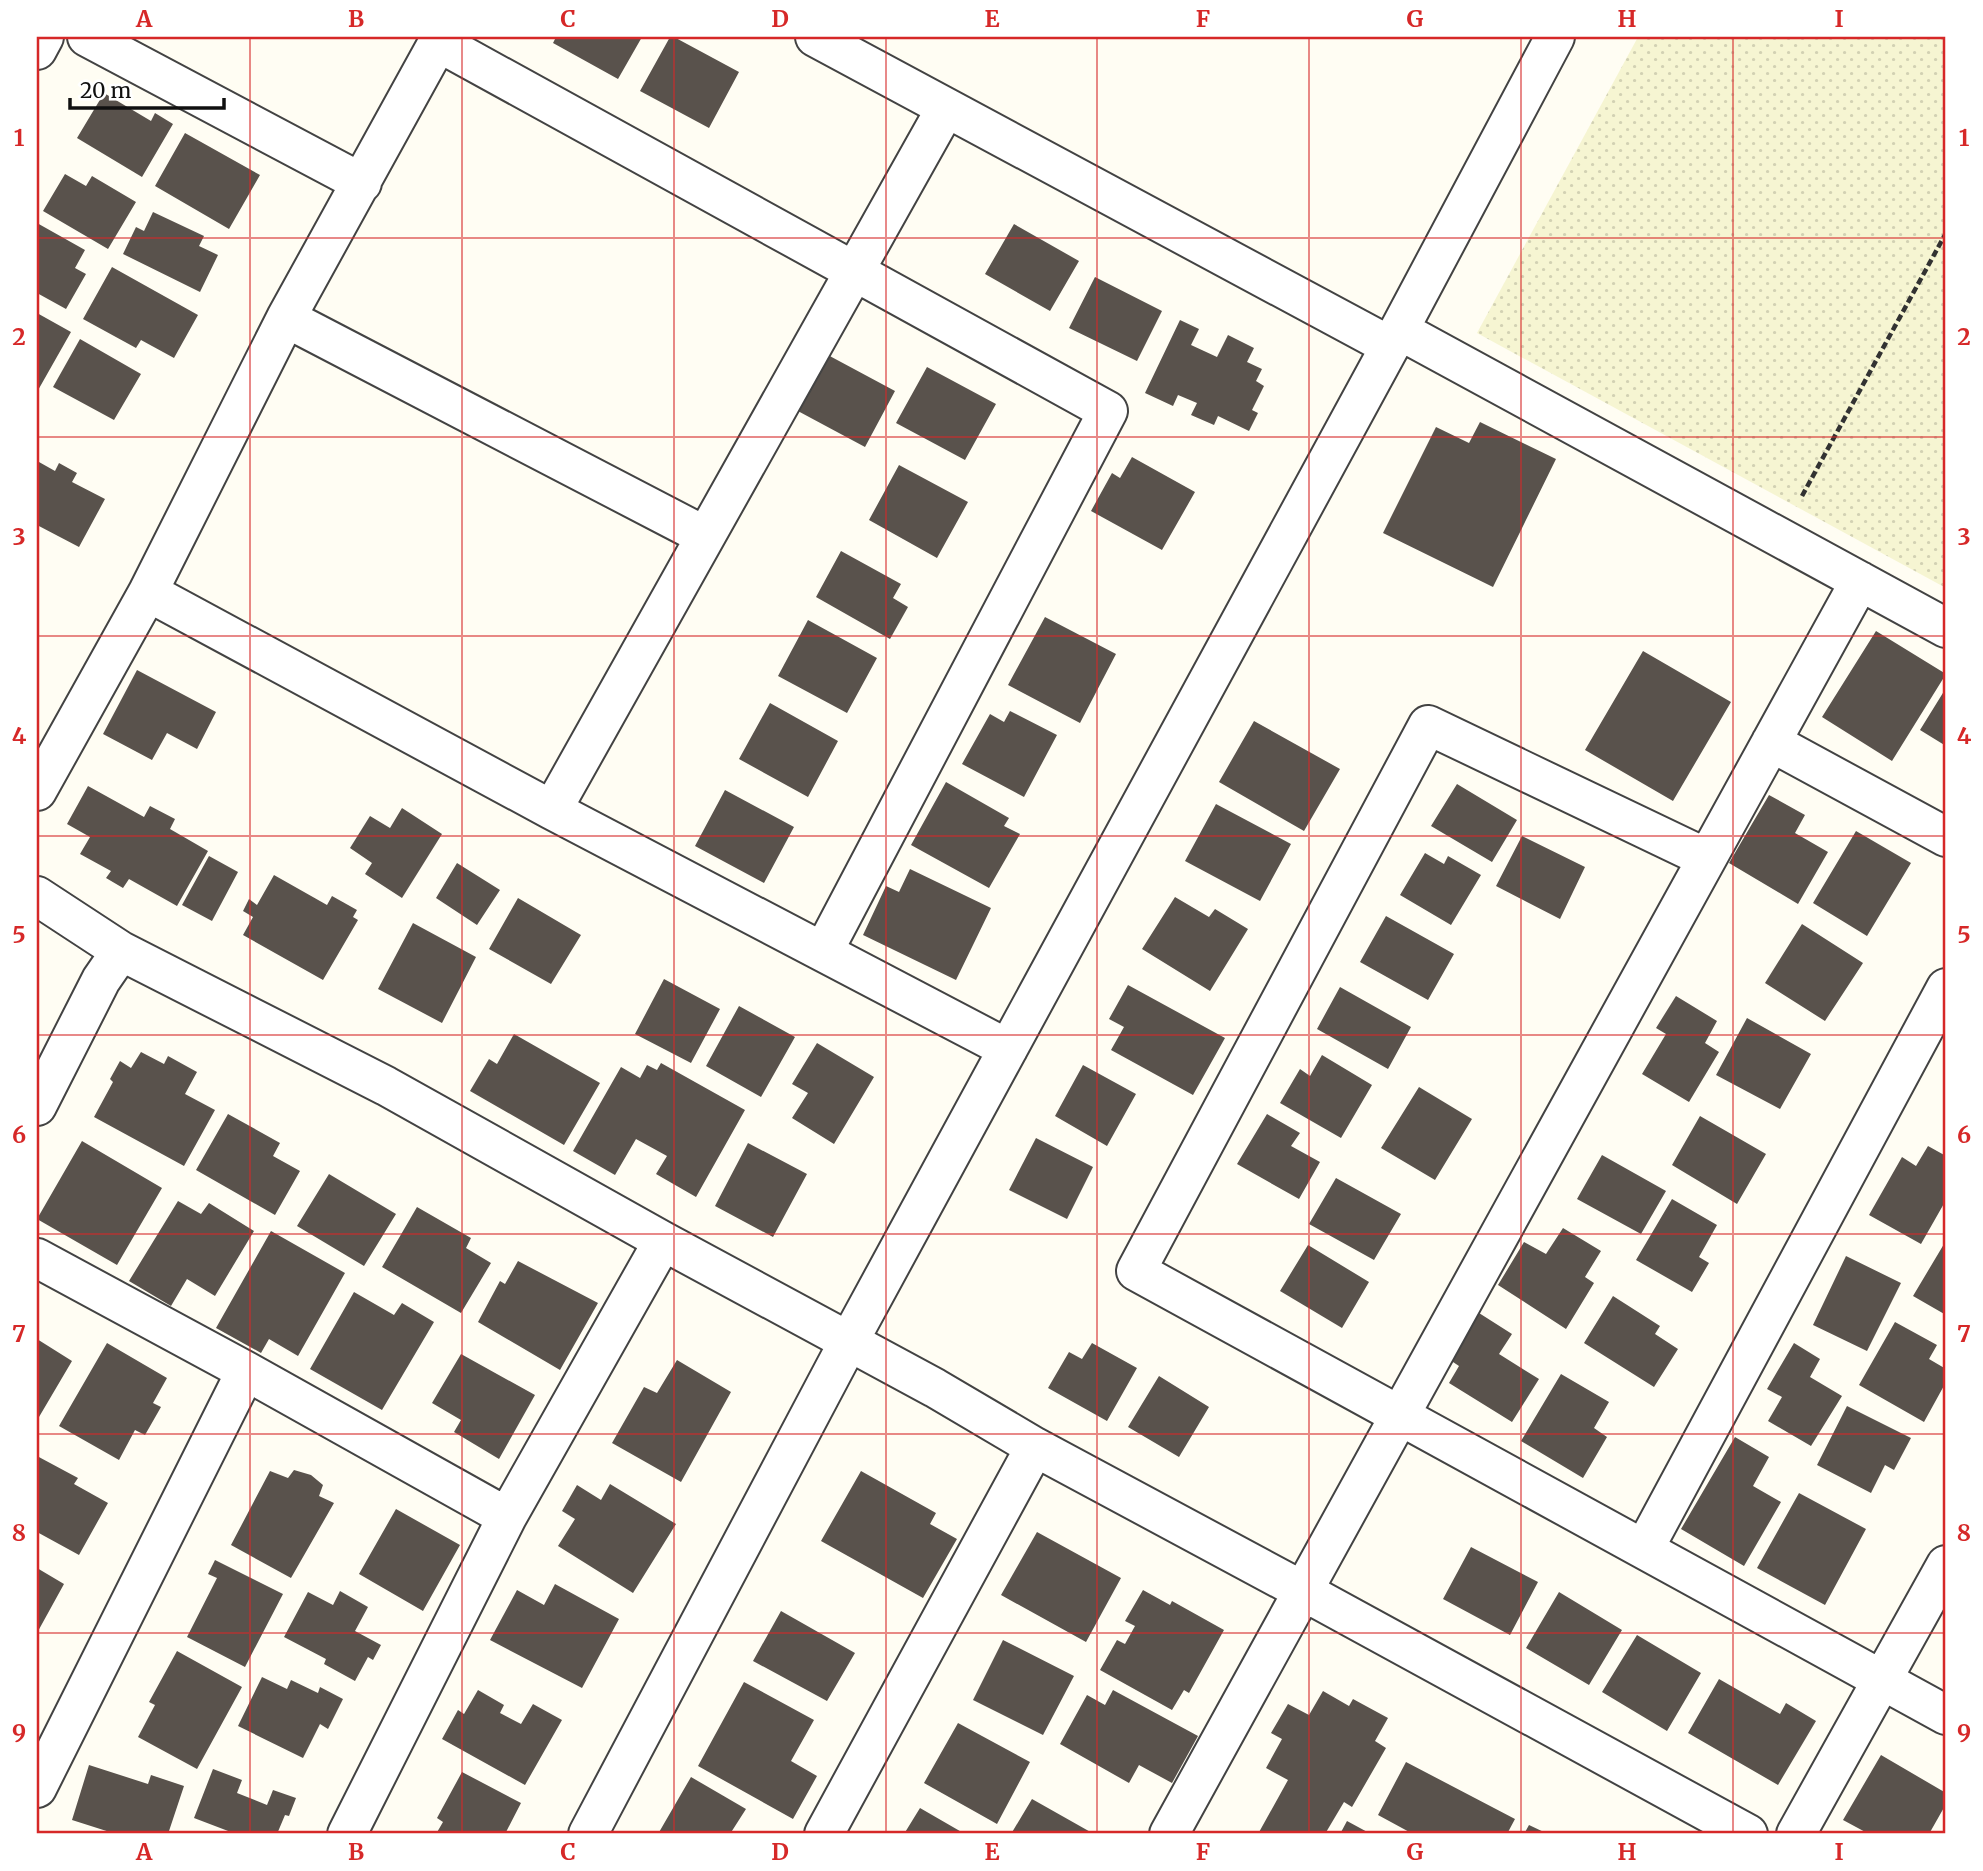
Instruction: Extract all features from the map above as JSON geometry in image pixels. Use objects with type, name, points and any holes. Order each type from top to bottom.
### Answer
[{"type":"street","points":[[37,50],[44,37]]},
{"type":"street","points":[[87,37],[362,183]]},
{"type":"street","points":[[815,37],[946,108],[1779,537],[1946,628]]},
{"type":"street","points":[[588,1834],[849,1341],[1395,338],[1555,37]]},
{"type":"street","points":[[37,792],[148,592],[286,318],[440,39],[854,272],[1108,411],[823,952]]},
{"type":"street","points":[[552,810],[946,108]]},
{"type":"street","points":[[286,318],[705,536]]},
{"type":"street","points":[[1169,1834],[1860,581]]},
{"type":"street","points":[[148,592],[552,810],[1008,1049]]},
{"type":"street","points":[[1706,858],[1428,725],[1136,1271],[1946,1715]]},
{"type":"street","points":[[1770,742],[1946,837]]},
{"type":"street","points":[[37,896],[121,951],[386,1086],[663,1241],[935,1388],[1035,1447],[1748,1834]]},
{"type":"street","points":[[37,1106],[101,980],[121,951]]},
{"type":"street","points":[[1644,1549],[1946,988]]},
{"type":"street","points":[[347,1834],[507,1517],[663,1241]]},
{"type":"street","points":[[37,1258],[507,1517]]},
{"type":"street","points":[[37,1788],[246,1371]]},
{"type":"street","points":[[824,1834],[1035,1447]]},
{"type":"street","points":[[1796,1834],[1946,1565]]},
{"type":"path","points":[[1779,537],[1946,233]]},
{"type":"green space","points":[[1638,37],[1946,37],[1946,588],[1477,333]]},
{"type":"building","points":[[556,37],[642,37],[618,79],[553,43]]},
{"type":"building","points":[[670,37],[739,72],[709,128],[640,91]]},
{"type":"building","points":[[104,93],[151,121],[155,113],[173,124],[142,177],[77,138]]},
{"type":"building","points":[[185,133],[260,175],[229,229],[155,186]]},
{"type":"building","points":[[65,174],[86,186],[92,176],[136,202],[108,249],[43,211]]},
{"type":"building","points":[[153,212],[204,236],[199,246],[218,255],[200,292],[123,254],[136,227],[144,231]]},
{"type":"building","points":[[37,223],[85,250],[75,268],[86,274],[66,309],[37,293]]},
{"type":"building","points":[[1014,224],[1079,261],[1050,311],[985,274]]},
{"type":"building","points":[[112,267],[198,315],[174,358],[141,340],[136,348],[83,319]]},
{"type":"building","points":[[1095,277],[1162,311],[1137,361],[1069,328]]},
{"type":"building","points":[[37,313],[71,332],[37,392]]},
{"type":"building","points":[[1180,320],[1199,329],[1191,345],[1217,357],[1228,335],[1254,348],[1247,362],[1262,369],[1256,381],[1264,386],[1252,410],[1258,413],[1249,431],[1218,416],[1214,425],[1191,415],[1197,403],[1178,395],[1173,406],[1145,393]]},
{"type":"building","points":[[80,339],[141,374],[114,420],[53,387]]},
{"type":"building","points":[[826,354],[895,391],[865,447],[796,410]]},
{"type":"building","points":[[927,367],[996,404],[965,460],[896,423]]},
{"type":"building","points":[[1480,422],[1556,459],[1493,587],[1383,533],[1436,427],[1469,443]]},
{"type":"building","points":[[1132,457],[1195,492],[1162,550],[1091,511],[1112,473],[1120,478]]},
{"type":"building","points":[[39,462],[55,471],[59,463],[77,473],[72,482],[105,499],[79,547],[37,525]]},
{"type":"building","points":[[899,465],[968,502],[937,558],[869,520]]},
{"type":"building","points":[[841,551],[901,584],[893,598],[908,607],[890,639],[816,597]]},
{"type":"building","points":[[1045,617],[1116,654],[1080,723],[1008,685]]},
{"type":"building","points":[[808,620],[877,658],[847,713],[778,676]]},
{"type":"building","points":[[1876,631],[1946,674],[1892,761],[1822,717]]},
{"type":"building","points":[[1643,651],[1731,702],[1673,801],[1585,750]]},
{"type":"building","points":[[137,670],[216,712],[197,749],[167,733],[152,760],[103,734]]},
{"type":"building","points":[[1946,688],[1946,746],[1920,730]]},
{"type":"building","points":[[770,703],[838,741],[808,797],[739,759]]},
{"type":"building","points":[[1010,711],[1057,735],[1024,797],[962,764],[990,714],[1004,722]]},
{"type":"building","points":[[1254,721],[1340,769],[1304,831],[1219,782]]},
{"type":"building","points":[[946,782],[1009,818],[1004,826],[1020,834],[989,888],[911,845]]},
{"type":"building","points":[[1457,784],[1517,820],[1492,862],[1431,826]]},
{"type":"building","points":[[88,786],[144,817],[150,806],[175,819],[170,829],[208,851],[177,906],[129,879],[123,888],[106,878],[111,871],[80,854],[90,837],[67,824]]},
{"type":"building","points":[[725,790],[794,827],[764,883],[695,846]]},
{"type":"building","points":[[1769,795],[1805,815],[1795,833],[1828,852],[1798,904],[1729,863]]},
{"type":"building","points":[[1216,804],[1291,844],[1260,901],[1185,861]]},
{"type":"building","points":[[402,808],[442,834],[402,898],[365,874],[372,863],[350,848],[370,816],[390,828]]},
{"type":"building","points":[[1856,831],[1911,863],[1867,936],[1813,903]]},
{"type":"building","points":[[1522,836],[1585,867],[1560,919],[1496,886]]},
{"type":"building","points":[[1425,853],[1444,864],[1448,856],[1481,875],[1451,925],[1400,895]]},
{"type":"building","points":[[209,856],[238,872],[212,921],[182,905]]},
{"type":"building","points":[[457,863],[500,890],[477,925],[436,898]]},
{"type":"building","points":[[910,869],[991,908],[956,980],[863,935],[886,886],[899,892]]},
{"type":"building","points":[[274,875],[327,905],[332,896],[357,910],[353,917],[358,920],[323,980],[243,935],[253,917],[243,911],[249,899],[257,905]]},
{"type":"building","points":[[1175,897],[1209,917],[1215,909],[1248,929],[1210,991],[1142,949]]},
{"type":"building","points":[[518,898],[581,935],[551,984],[489,949]]},
{"type":"building","points":[[1386,916],[1454,954],[1428,1000],[1360,962]]},
{"type":"building","points":[[413,923],[476,957],[442,1023],[378,989]]},
{"type":"building","points":[[1802,924],[1863,963],[1825,1021],[1765,983]]},
{"type":"building","points":[[664,979],[720,1009],[691,1063],[635,1034]]},
{"type":"building","points":[[1128,985],[1225,1038],[1193,1095],[1111,1050],[1124,1027],[1109,1019]]},
{"type":"building","points":[[1340,987],[1411,1027],[1388,1069],[1317,1029]]},
{"type":"building","points":[[1676,996],[1717,1021],[1705,1043],[1719,1052],[1689,1102],[1642,1074],[1666,1034],[1656,1028]]},
{"type":"building","points":[[739,1006],[795,1037],[761,1097],[706,1066]]},
{"type":"building","points":[[1747,1018],[1811,1054],[1780,1109],[1716,1075]]},
{"type":"building","points":[[514,1034],[600,1083],[564,1145],[470,1091],[489,1059],[497,1064]]},
{"type":"building","points":[[817,1043],[874,1077],[834,1144],[792,1118],[808,1093],[792,1084]]},
{"type":"building","points":[[141,1052],[164,1064],[168,1056],[197,1072],[185,1094],[215,1110],[184,1166],[94,1117],[113,1082],[110,1079],[120,1061],[131,1068]]},
{"type":"building","points":[[1322,1055],[1372,1085],[1341,1138],[1280,1103],[1300,1069],[1310,1076]]},
{"type":"building","points":[[661,1063],[745,1110],[696,1197],[656,1174],[667,1156],[636,1139],[615,1175],[573,1151],[621,1067],[640,1078],[647,1065],[657,1070]]},
{"type":"building","points":[[1083,1065],[1136,1094],[1107,1146],[1055,1116]]},
{"type":"building","points":[[1419,1087],[1472,1119],[1435,1180],[1381,1148]]},
{"type":"building","points":[[228,1114],[280,1143],[273,1156],[300,1171],[275,1215],[196,1170]]},
{"type":"building","points":[[1267,1114],[1300,1133],[1291,1146],[1320,1162],[1299,1199],[1237,1164]]},
{"type":"building","points":[[1700,1116],[1766,1154],[1737,1204],[1672,1165]]},
{"type":"building","points":[[1036,1138],[1093,1167],[1067,1219],[1009,1190]]},
{"type":"building","points":[[82,1141],[162,1188],[117,1265],[37,1219]]},
{"type":"building","points":[[748,1143],[807,1174],[773,1237],[715,1206]]},
{"type":"building","points":[[1928,1146],[1946,1156],[1946,1200],[1921,1244],[1869,1215],[1902,1157],[1916,1166]]},
{"type":"building","points":[[1602,1155],[1666,1191],[1641,1234],[1577,1199]]},
{"type":"building","points":[[329,1174],[396,1214],[364,1266],[297,1226]]},
{"type":"building","points":[[1336,1178],[1401,1214],[1374,1260],[1309,1224]]},
{"type":"building","points":[[1672,1199],[1717,1225],[1699,1257],[1709,1263],[1692,1292],[1636,1260]]},
{"type":"building","points":[[178,1201],[201,1214],[209,1203],[254,1231],[215,1296],[187,1279],[171,1306],[129,1281]]},
{"type":"building","points":[[417,1207],[471,1238],[466,1248],[491,1263],[461,1313],[382,1267]]},
{"type":"building","points":[[1563,1228],[1601,1251],[1585,1277],[1594,1283],[1566,1329],[1498,1285],[1524,1242],[1546,1254]]},
{"type":"building","points":[[271,1231],[345,1273],[298,1356],[269,1339],[261,1353],[216,1328]]},
{"type":"building","points":[[1944,1244],[1946,1246],[1946,1315],[1913,1296]]},
{"type":"building","points":[[1308,1245],[1369,1282],[1342,1328],[1280,1291]]},
{"type":"building","points":[[1846,1256],[1901,1283],[1867,1351],[1813,1325]]},
{"type":"building","points":[[518,1261],[598,1303],[560,1370],[478,1322],[500,1281],[505,1284]]},
{"type":"building","points":[[354,1292],[394,1315],[402,1303],[434,1322],[382,1410],[310,1369]]},
{"type":"building","points":[[1613,1296],[1660,1326],[1655,1334],[1678,1349],[1654,1387],[1584,1343]]},
{"type":"building","points":[[1479,1313],[1512,1334],[1499,1354],[1539,1379],[1512,1422],[1449,1383],[1459,1366],[1450,1360]]},
{"type":"building","points":[[1895,1322],[1937,1345],[1929,1359],[1946,1369],[1946,1382],[1924,1422],[1859,1385]]},
{"type":"building","points":[[37,1339],[72,1361],[39,1417],[37,1416]]},
{"type":"building","points":[[107,1343],[167,1378],[153,1403],[161,1407],[145,1435],[135,1430],[119,1460],[59,1426]]},
{"type":"building","points":[[1092,1343],[1137,1368],[1107,1421],[1048,1388],[1069,1352],[1082,1359]]},
{"type":"building","points":[[1794,1343],[1820,1359],[1810,1377],[1842,1396],[1811,1446],[1768,1421],[1782,1397],[1767,1389]]},
{"type":"building","points":[[461,1354],[535,1395],[499,1459],[454,1432],[461,1420],[432,1403]]},
{"type":"building","points":[[677,1360],[731,1392],[681,1482],[612,1443],[644,1387],[657,1393]]},
{"type":"building","points":[[1561,1374],[1609,1402],[1594,1428],[1607,1437],[1583,1478],[1521,1441]]},
{"type":"building","points":[[1159,1376],[1209,1407],[1179,1457],[1128,1427]]},
{"type":"building","points":[[1847,1406],[1911,1438],[1894,1470],[1885,1465],[1871,1493],[1817,1465]]},
{"type":"building","points":[[1735,1437],[1769,1457],[1753,1486],[1781,1502],[1744,1566],[1681,1529]]},
{"type":"building","points":[[37,1456],[78,1478],[74,1484],[108,1503],[79,1555],[37,1532]]},
{"type":"building","points":[[294,1470],[311,1475],[323,1485],[319,1496],[334,1503],[291,1578],[231,1545],[270,1471],[288,1478]]},
{"type":"building","points":[[861,1471],[936,1513],[930,1524],[957,1539],[923,1598],[821,1541]]},
{"type":"building","points":[[610,1484],[676,1524],[633,1593],[558,1546],[575,1519],[562,1511],[577,1485],[601,1500]]},
{"type":"building","points":[[1799,1493],[1866,1529],[1825,1605],[1757,1568]]},
{"type":"building","points":[[396,1509],[460,1545],[423,1611],[359,1574]]},
{"type":"building","points":[[1037,1532],[1121,1578],[1086,1642],[1001,1595]]},
{"type":"building","points":[[1471,1547],[1538,1582],[1510,1635],[1443,1599]]},
{"type":"building","points":[[215,1560],[283,1594],[245,1667],[187,1637],[217,1578],[208,1574]]},
{"type":"building","points":[[37,1568],[64,1584],[37,1633]]},
{"type":"building","points":[[555,1584],[619,1619],[582,1688],[490,1640],[517,1590],[544,1605]]},
{"type":"building","points":[[1143,1590],[1170,1605],[1172,1601],[1224,1630],[1189,1693],[1184,1690],[1172,1710],[1100,1670],[1117,1640],[1125,1644],[1135,1626],[1125,1621]]},
{"type":"building","points":[[340,1591],[368,1607],[355,1631],[381,1645],[373,1660],[368,1657],[355,1681],[324,1664],[326,1659],[284,1637],[308,1592],[333,1605]]},
{"type":"building","points":[[1559,1592],[1622,1630],[1589,1685],[1526,1648]]},
{"type":"building","points":[[781,1611],[855,1653],[827,1701],[753,1661]]},
{"type":"building","points":[[1637,1635],[1701,1673],[1667,1731],[1602,1692]]},
{"type":"building","points":[[1003,1640],[1074,1676],[1043,1735],[973,1700]]},
{"type":"building","points":[[177,1651],[242,1687],[197,1769],[138,1737],[155,1705],[149,1702]]},
{"type":"building","points":[[262,1677],[287,1689],[291,1680],[318,1693],[320,1687],[343,1699],[328,1729],[320,1724],[303,1758],[238,1726]]},
{"type":"building","points":[[1719,1679],[1780,1714],[1786,1703],[1816,1721],[1778,1785],[1688,1733]]},
{"type":"building","points":[[744,1682],[814,1720],[791,1761],[817,1776],[793,1819],[698,1766]]},
{"type":"building","points":[[478,1690],[504,1705],[500,1713],[521,1724],[533,1704],[562,1720],[525,1785],[442,1739],[458,1710],[464,1714]]},
{"type":"building","points":[[1113,1690],[1198,1736],[1172,1783],[1139,1765],[1129,1783],[1060,1744],[1087,1695],[1105,1705]]},
{"type":"building","points":[[1323,1691],[1349,1706],[1353,1699],[1388,1718],[1375,1741],[1386,1748],[1352,1807],[1344,1802],[1325,1834],[1258,1834],[1288,1780],[1266,1768],[1282,1739],[1271,1733],[1288,1704],[1309,1715]]},
{"type":"building","points":[[958,1723],[1030,1762],[997,1824],[924,1783]]},
{"type":"building","points":[[1881,1755],[1946,1793],[1946,1804],[1929,1834],[1869,1834],[1843,1820]]},
{"type":"building","points":[[1406,1762],[1515,1819],[1507,1834],[1413,1834],[1378,1815]]},
{"type":"building","points":[[89,1765],[148,1784],[151,1775],[184,1786],[168,1834],[116,1834],[72,1820]]},
{"type":"building","points":[[213,1769],[242,1780],[237,1793],[267,1805],[273,1790],[296,1798],[289,1816],[285,1815],[277,1834],[236,1834],[194,1818]]},
{"type":"building","points":[[462,1772],[521,1803],[505,1834],[436,1834],[443,1822],[437,1818]]},
{"type":"building","points":[[691,1777],[746,1809],[730,1834],[658,1834]]},
{"type":"building","points":[[1032,1799],[1094,1834],[1011,1834]]},
{"type":"building","points":[[920,1808],[965,1834],[904,1834]]},
{"type":"building","points":[[1347,1821],[1371,1834],[1340,1834]]},
{"type":"building","points":[[1529,1825],[1548,1834],[1524,1834]]}]
